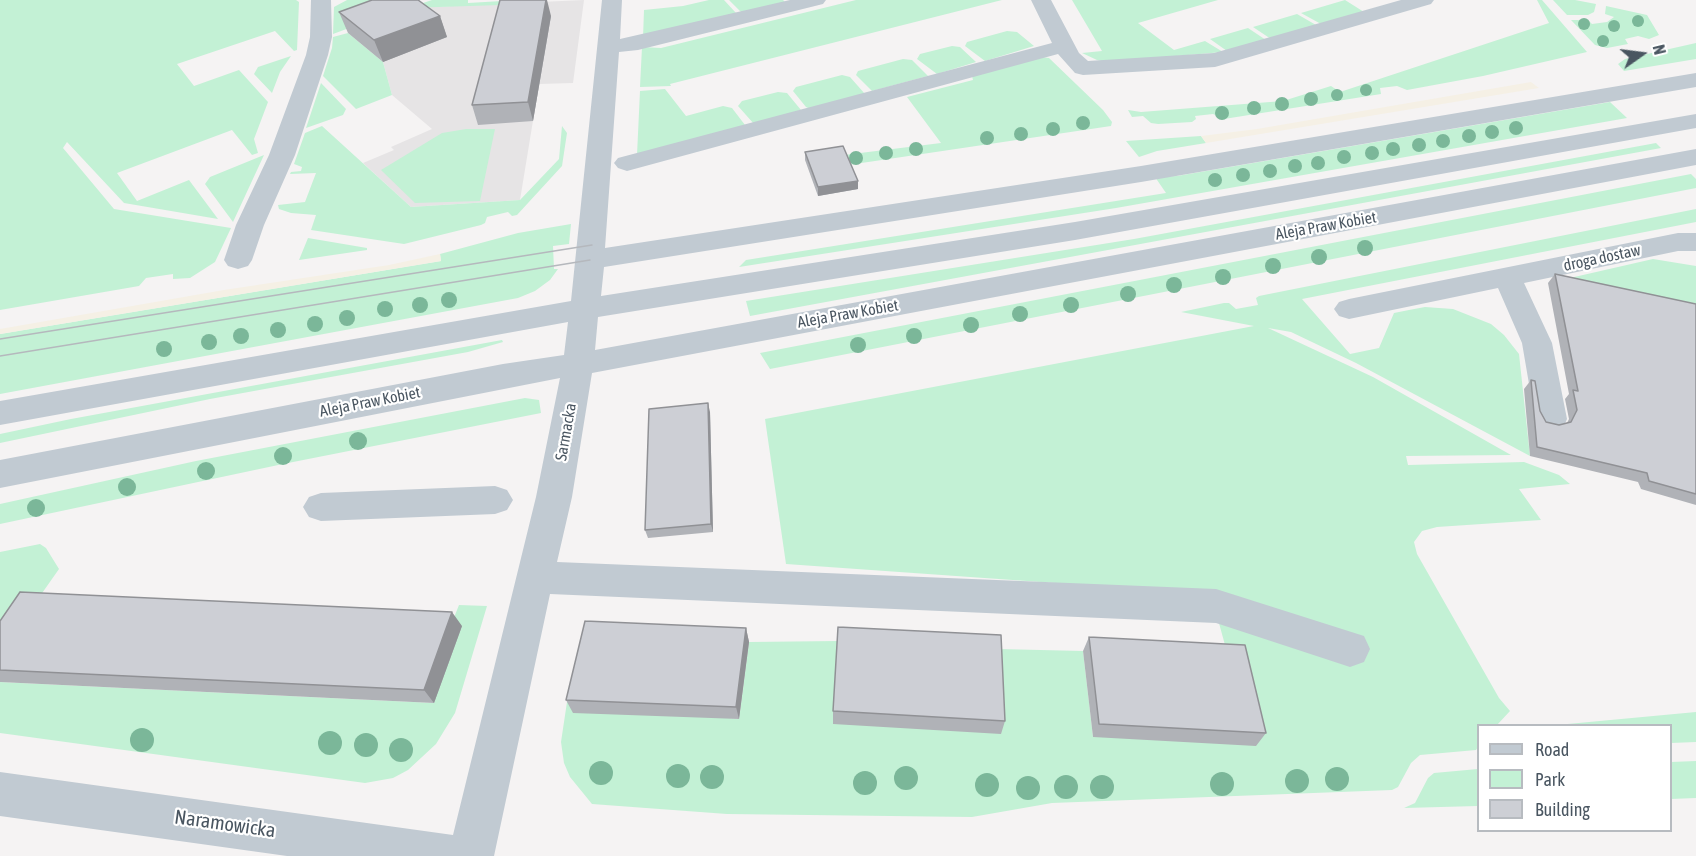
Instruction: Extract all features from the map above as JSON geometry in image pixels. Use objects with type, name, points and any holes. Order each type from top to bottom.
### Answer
[{"type":"street","points":[[238,260],[250,225],[282,154],[317,55],[321,38],[321,0]]},
{"type":"street","name":"Sarmacka","points":[[471,856],[555,497],[578,364],[591,252],[612,0]]},
{"type":"street","points":[[608,47],[638,43],[816,0]]},
{"type":"street","points":[[1041,0],[1075,64],[1083,68],[1215,60],[1424,0]]},
{"type":"street","points":[[627,163],[1064,46]]},
{"type":"street","points":[[591,252],[1696,67]]},
{"type":"street","points":[[591,252],[1141,174],[1696,80]]},
{"type":"street","points":[[0,413],[585,309],[1087,229],[1696,121]]},
{"type":"street","name":"Aleja Praw Kobiet","points":[[0,474],[503,376],[1696,157]]},
{"type":"street","name":"droga dostaw","points":[[1349,309],[1677,242],[1696,242]]},
{"type":"street","points":[[1508,278],[1537,343],[1551,419]]},
{"type":"street","points":[[321,507],[495,500]]},
{"type":"street","points":[[536,578],[1216,606],[1350,649]]},
{"type":"street","name":"Naramowicka","points":[[0,794],[449,856]]},
{"type":"shaded area","points":[[584,0],[573,83],[539,84],[520,200],[411,207],[363,163],[394,150],[391,147],[432,129],[392,95],[383,62],[408,8]]},
{"type":"green space","points":[[0,0],[296,0],[299,2],[297,50],[294,51],[275,31],[177,64],[194,86],[239,70],[268,102],[254,139],[258,153],[252,155],[232,130],[117,173],[137,201],[189,180],[218,219],[124,203],[67,142],[63,148],[114,209],[231,228],[215,262],[190,278],[173,279],[173,274],[146,278],[139,286],[0,310]]},
{"type":"green space","points":[[347,0],[372,0],[360,24],[333,34],[334,7]]},
{"type":"green space","points":[[432,0],[468,0],[468,3],[502,1],[501,5],[408,8]]},
{"type":"green space","points":[[709,0],[724,0],[736,13],[643,38],[644,10],[683,6]]},
{"type":"green space","points":[[729,0],[783,0],[785,2],[741,12]]},
{"type":"green space","points":[[856,0],[1002,0],[670,84],[671,86],[640,87],[642,47],[661,48]]},
{"type":"green space","points":[[1072,0],[1218,0],[1138,23],[1174,50],[1205,41],[1223,52],[1107,62],[1097,60],[1082,53],[1102,51]]},
{"type":"green space","points":[[1345,0],[1364,12],[1321,24],[1301,13]]},
{"type":"green space","points":[[1537,0],[1542,0],[1587,52],[1483,76],[1407,90],[1397,86],[1380,88],[1381,94],[1224,119],[1213,114],[1195,116],[1196,119],[1192,122],[1158,124],[1151,123],[1143,116],[1132,117],[1128,110],[1141,112],[1283,101],[1331,86],[1340,92],[1549,23]]},
{"type":"green space","points":[[1553,0],[1575,0],[1596,4],[1594,12],[1588,15],[1567,15]]},
{"type":"green space","points":[[1606,6],[1647,15],[1659,35],[1649,39],[1638,36],[1625,39],[1628,44],[1607,48],[1595,45],[1571,20],[1588,20],[1592,24],[1607,22],[1614,17],[1605,14]]},
{"type":"green space","points":[[1297,14],[1316,25],[1271,39],[1253,27]]},
{"type":"green space","points":[[1248,28],[1266,40],[1227,51],[1210,39]]},
{"type":"green space","points":[[1007,31],[1017,32],[1034,46],[985,61],[965,46],[967,42]]},
{"type":"green space","points":[[348,33],[383,62],[392,95],[356,109],[323,76],[333,37]]},
{"type":"green space","points":[[1696,43],[1696,59],[1624,71],[1618,64],[1625,59]]},
{"type":"green space","points":[[952,46],[960,47],[976,62],[937,74],[917,59],[920,54]]},
{"type":"green space","points":[[291,56],[280,72],[272,93],[254,74],[258,67]]},
{"type":"green space","points":[[1041,57],[1049,58],[1103,110],[1112,122],[1111,126],[848,165],[844,155],[941,143],[907,97],[973,80],[972,76]]},
{"type":"green space","points":[[903,59],[912,60],[928,76],[872,91],[856,75],[858,71]]},
{"type":"green space","points":[[842,75],[850,77],[865,94],[810,109],[793,91],[796,87]]},
{"type":"green space","points":[[321,83],[346,109],[343,115],[306,128]]},
{"type":"green space","points":[[665,89],[686,116],[723,106],[732,108],[745,125],[637,155],[640,91]]},
{"type":"green space","points":[[778,92],[787,93],[801,110],[754,124],[738,106],[742,101]]},
{"type":"green space","points":[[1610,102],[1627,118],[1116,208],[739,267],[746,260],[1166,193],[1155,177],[1177,176]]},
{"type":"green space","points":[[322,126],[411,207],[520,200],[559,159],[562,126],[567,133],[562,166],[517,215],[512,216],[508,212],[487,217],[485,223],[481,225],[404,244],[311,230],[316,215],[291,213],[279,209],[278,205],[305,202],[316,173],[290,174],[301,171],[302,167],[294,164],[305,133]]},
{"type":"green space","points":[[466,129],[495,129],[480,201],[415,203],[381,170],[442,133]]},
{"type":"green space","points":[[1201,136],[1206,143],[1157,151],[1139,157],[1126,141]]},
{"type":"green space","points":[[1656,143],[1661,148],[750,316],[746,301],[1134,239]]},
{"type":"green space","points":[[264,155],[233,222],[205,184],[210,177]]},
{"type":"green space","points":[[1691,174],[1696,179],[1696,188],[770,369],[760,353]]},
{"type":"green space","points":[[1696,209],[1696,222],[1302,299],[1350,354],[1379,348],[1394,313],[1425,307],[1453,309],[1491,324],[1504,335],[1519,354],[1530,456],[1356,363],[1291,332],[1268,328],[1373,377],[1511,455],[1406,456],[1408,465],[1524,462],[1559,475],[1570,484],[1519,489],[1541,520],[1437,527],[1422,531],[1414,542],[1417,554],[1499,698],[1510,711],[1498,724],[1477,724],[1476,750],[1420,755],[1411,763],[1398,787],[1392,790],[1052,803],[972,817],[727,814],[592,804],[570,777],[564,763],[561,742],[567,702],[739,719],[749,642],[838,641],[1001,733],[998,649],[1083,651],[1093,737],[1225,645],[1211,594],[786,564],[765,419],[1254,326],[1181,312],[1224,303],[1229,303],[1236,309],[1258,305],[1256,298]]},
{"type":"green space","points":[[571,224],[569,244],[553,246],[554,269],[558,269],[550,280],[535,291],[518,298],[0,394],[0,334],[441,261],[440,254],[518,233]]},
{"type":"green space","points":[[308,238],[367,248],[367,250],[299,260]]},
{"type":"green space","points":[[1653,259],[1696,266],[1696,315],[1548,283]]},
{"type":"green space","points":[[502,340],[503,342],[468,352],[210,399],[0,443],[0,434],[71,419]]},
{"type":"green space","points":[[525,398],[539,400],[541,413],[283,464],[0,524],[0,504],[196,461]]},
{"type":"green space","points":[[40,544],[46,548],[59,569],[33,606],[0,664],[0,552]]},
{"type":"green space","points":[[459,605],[487,606],[455,713],[436,744],[408,770],[393,778],[365,783],[0,733],[0,682],[434,703],[451,625]]},
{"type":"green space","points":[[1696,712],[1696,742],[1672,743],[1672,724],[1568,724]]},
{"type":"green space","points":[[1696,761],[1696,798],[1672,799],[1672,762]]},
{"type":"green space","points":[[1477,769],[1477,806],[1404,808],[1415,803],[1428,778],[1434,773]]},
{"type":"sand","points":[[1531,82],[1539,88],[1206,143],[1201,136],[1257,129]]},
{"type":"sand","points":[[440,254],[441,261],[0,334],[0,329],[224,290],[389,265]]},
{"type":"building","points":[[372,0],[418,0],[440,16],[374,40],[339,12]]},
{"type":"building","points":[[500,0],[546,0],[528,102],[472,105]]},
{"type":"building","points":[[843,146],[858,181],[818,187],[805,152]]},
{"type":"building","points":[[1555,274],[1696,304],[1696,494],[1649,481],[1647,473],[1537,447],[1531,380],[1535,381],[1540,411],[1546,422],[1559,425],[1571,422],[1577,410],[1573,390],[1578,391]]},
{"type":"building","points":[[708,403],[711,524],[645,530],[649,409]]},
{"type":"building","points":[[20,592],[452,612],[424,690],[0,670],[0,621]]},
{"type":"building","points":[[585,621],[746,628],[736,707],[566,700]]},
{"type":"building","points":[[838,627],[1001,635],[1005,721],[833,711]]},
{"type":"building","points":[[1089,637],[1245,645],[1266,733],[1099,724]]},
{"type":"tram line","points":[[0,339],[592,245]]},
{"type":"tram line","points":[[0,356],[590,260]]}]
